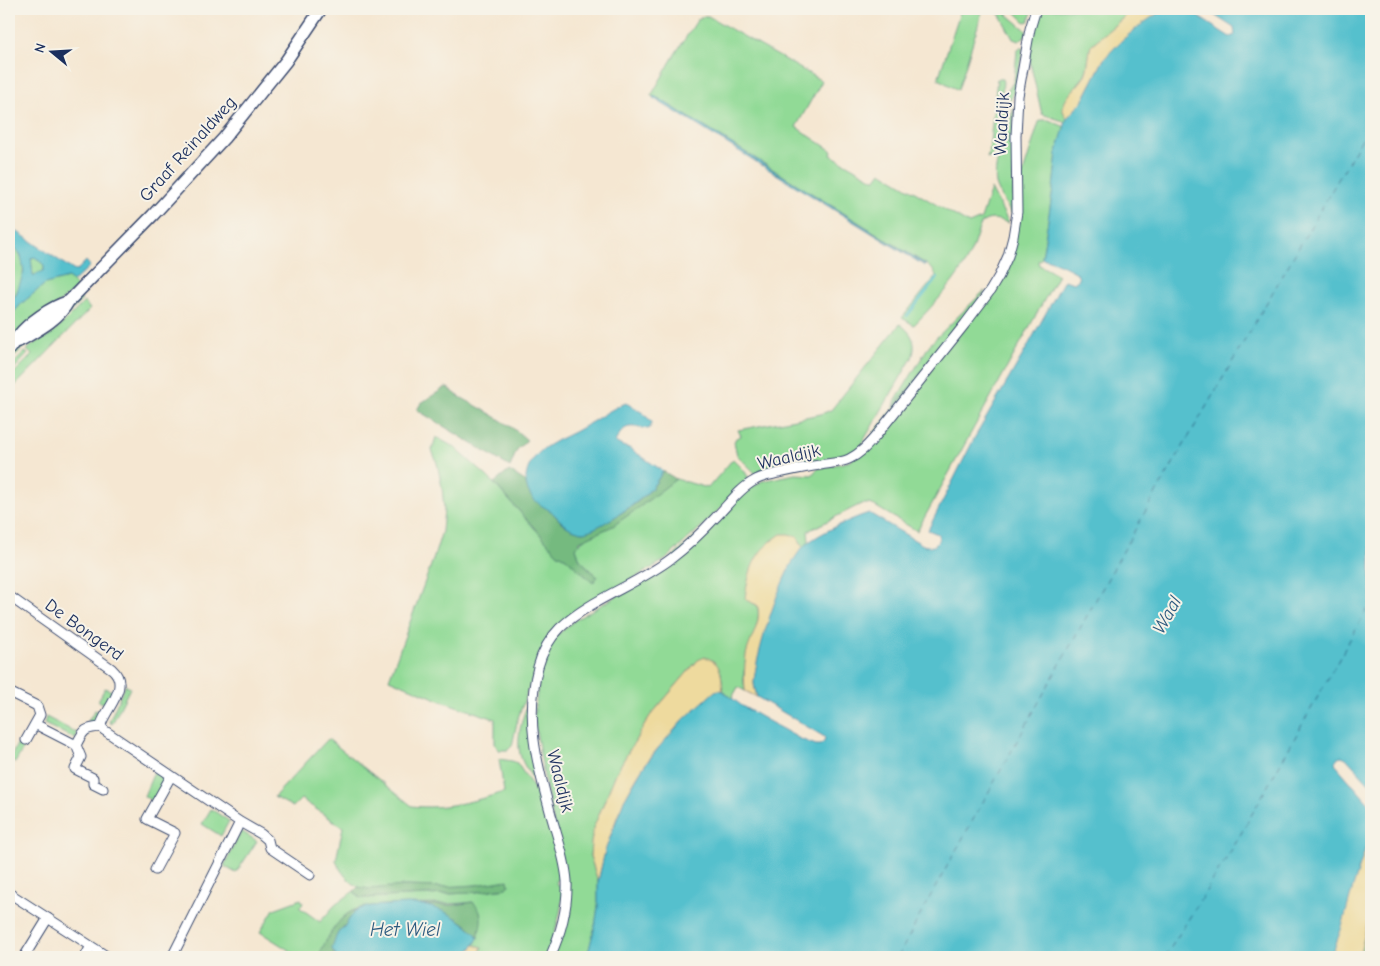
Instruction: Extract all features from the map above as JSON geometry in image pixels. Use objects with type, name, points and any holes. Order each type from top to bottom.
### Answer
[{"type":"main road","name":"Graaf Reinaldweg","points":[[12,345],[52,321],[224,138],[286,61],[321,9]]},
{"type":"street","name":"Waaldijk","points":[[550,957],[561,928],[567,882],[564,856],[537,762],[532,726],[533,688],[539,663],[548,642],[572,618],[651,573],[671,559],[694,540],[740,492],[755,480],[838,462],[858,454],[875,437],[965,324],[999,276],[1014,238],[1017,212],[1016,136],[1018,96],[1030,30],[1036,9]]},
{"type":"street","name":"De Bongerd","points":[[9,596],[117,674],[120,680],[119,690],[102,720],[102,727]]},
{"type":"street","points":[[9,692],[37,706],[40,715],[26,740]]},
{"type":"street","points":[[34,724],[76,745],[81,757],[75,769],[93,778],[93,784],[103,789]]},
{"type":"street","points":[[76,745],[86,729],[102,727],[171,776],[260,834],[268,840],[270,848],[310,875]]},
{"type":"street","points":[[155,870],[175,833],[148,819],[171,776]]},
{"type":"street","points":[[172,957],[240,822]]},
{"type":"street","points":[[9,893],[108,957]]},
{"type":"street","points":[[24,957],[48,918]]},
{"type":"street","points":[[85,957],[91,946]]},
{"type":"green space","points":[[961,9],[983,9],[958,90],[938,79]]},
{"type":"green space","points":[[993,9],[1001,9],[1027,31],[1025,36],[1019,41],[1013,39],[1000,15]]},
{"type":"green space","points":[[1018,9],[1033,9],[1029,21],[1025,22],[1016,13]]},
{"type":"green space","points":[[1039,9],[1130,9],[1122,19],[1091,45],[1084,76],[1062,108],[1067,118],[1066,122],[1042,114],[1041,110],[1029,57]]},
{"type":"green space","points":[[708,16],[822,81],[796,127],[832,151],[831,155],[875,180],[881,172],[969,224],[981,219],[991,189],[1009,223],[993,219],[983,222],[970,254],[959,273],[914,325],[902,318],[936,276],[934,271],[926,264],[658,98],[651,96],[698,19]]},
{"type":"green space","points":[[1022,47],[1017,84],[1007,108],[994,153],[987,158],[997,79],[1003,79],[1002,95],[1005,95],[1014,81],[1017,51]]},
{"type":"green space","points":[[1014,108],[1013,215],[999,191],[995,176],[1001,146]]},
{"type":"green space","points":[[1049,120],[1065,127],[1057,152],[1042,258],[1038,261],[1039,265],[1058,275],[917,531],[873,505],[861,504],[808,531],[809,542],[803,547],[801,542],[773,540],[768,543],[748,601],[757,605],[758,619],[744,671],[745,691],[738,687],[732,698],[723,691],[721,672],[698,660],[650,716],[617,771],[593,829],[590,856],[598,881],[598,907],[587,957],[553,957],[569,895],[534,719],[540,667],[556,636],[575,620],[653,575],[743,493],[762,481],[795,474],[812,475],[817,469],[851,461],[1004,272],[1020,183],[1039,122]]},
{"type":"green space","points":[[9,240],[22,259],[23,272],[20,286],[9,302]]},
{"type":"green space","points":[[35,257],[44,265],[44,270],[33,276],[31,258]]},
{"type":"green space","points":[[68,278],[77,287],[9,343],[9,318],[21,304],[45,284]]},
{"type":"green space","points":[[984,291],[894,407],[895,402],[930,344]]},
{"type":"green space","points":[[79,297],[82,300],[57,325],[28,343],[9,362],[9,354],[16,347]]},
{"type":"green space","points":[[84,302],[90,309],[9,392],[9,378],[32,355],[27,350],[32,345],[52,334]]},
{"type":"green space","points":[[900,324],[913,339],[912,358],[861,447],[848,456],[758,476],[737,455],[734,442],[736,438],[741,436],[738,430],[821,414],[831,410]]},
{"type":"green space","points":[[25,352],[28,354],[9,374],[9,368]]},
{"type":"green space","points":[[446,387],[504,422],[527,440],[517,450],[510,467],[417,410],[421,403]]},
{"type":"green space","points":[[436,437],[454,447],[489,478],[557,553],[566,558],[593,583],[597,576],[580,560],[576,548],[584,540],[621,520],[676,479],[708,488],[733,459],[748,477],[748,480],[710,519],[665,560],[566,618],[532,679],[518,718],[512,746],[508,750],[499,750],[495,744],[495,719],[444,702],[389,679],[442,531],[444,509],[442,487],[432,450]]},
{"type":"green space","points":[[509,471],[525,481],[532,497],[553,513],[561,522],[566,526],[583,532],[613,518],[634,505],[651,489],[663,471],[676,479],[613,526],[580,541],[576,548],[580,560],[597,576],[593,583],[566,558],[557,553],[494,483]]},
{"type":"green space","points":[[125,685],[130,688],[112,724],[109,722]]},
{"type":"green space","points":[[105,688],[114,692],[106,704],[98,701]]},
{"type":"green space","points":[[529,702],[540,789],[523,763],[519,748],[520,728]]},
{"type":"green space","points":[[95,710],[103,714],[97,725],[88,721]]},
{"type":"green space","points":[[46,717],[77,733],[76,739],[44,724]]},
{"type":"green space","points":[[328,739],[412,806],[447,806],[504,792],[499,759],[517,763],[541,799],[549,817],[564,878],[556,880],[557,885],[563,888],[561,906],[558,923],[546,957],[478,957],[482,947],[474,945],[479,934],[479,928],[478,918],[472,902],[383,905],[356,909],[341,919],[336,925],[318,957],[293,957],[295,954],[260,932],[274,909],[301,899],[303,903],[299,907],[320,922],[335,905],[354,891],[360,898],[363,898],[469,893],[506,888],[499,882],[456,887],[403,886],[371,890],[361,888],[353,883],[343,873],[336,860],[343,827],[301,799],[293,807],[274,797]]},
{"type":"green space","points":[[17,744],[23,749],[15,763],[10,760]]},
{"type":"green space","points":[[154,772],[166,777],[153,802],[144,796]]},
{"type":"green space","points":[[211,809],[229,821],[221,836],[202,824]]},
{"type":"green space","points":[[241,831],[257,841],[236,873],[224,866]]},
{"type":"green space","points":[[508,880],[509,885],[506,888],[469,893],[360,898],[354,891],[358,887],[369,889],[403,886],[442,887],[476,885]]},
{"type":"green space","points":[[473,902],[481,914],[478,938],[461,921],[425,905],[455,905]]},
{"type":"green space","points":[[359,909],[338,933],[333,953],[337,957],[318,957],[329,935],[339,921]]},
{"type":"green space","points":[[1371,915],[1371,957],[1359,957],[1368,921]]},
{"type":"sand","points":[[1130,9],[1164,9],[1104,59],[1082,102],[1067,118],[1063,111],[1063,106],[1067,97],[1086,73],[1091,45],[1122,19]]},
{"type":"sand","points":[[781,534],[797,536],[803,547],[792,563],[784,580],[763,640],[754,682],[757,697],[745,691],[746,655],[758,617],[757,605],[745,599],[746,592],[751,569],[758,555],[762,549]]},
{"type":"sand","points":[[705,657],[718,666],[723,691],[719,690],[667,739],[648,760],[620,809],[598,881],[590,856],[593,829],[617,771],[650,716],[698,660]]},
{"type":"sand","points":[[1371,828],[1371,915],[1359,957],[1331,957]]},
{"type":"sand","points":[[474,945],[482,947],[478,957],[465,957]]},
{"type":"water","name":"Waal","points":[[1164,9],[1186,9],[1230,37],[1235,35],[1234,28],[1205,9],[1371,9],[1371,785],[1346,758],[1339,757],[1335,764],[1371,806],[1371,831],[1331,957],[587,957],[595,926],[598,907],[598,882],[605,851],[624,800],[642,769],[683,720],[715,691],[719,690],[742,706],[800,739],[816,745],[824,742],[825,738],[823,736],[757,697],[754,682],[756,668],[765,631],[779,590],[796,556],[804,546],[817,536],[869,513],[923,545],[932,546],[939,540],[938,534],[928,530],[975,437],[1064,280],[1074,283],[1079,279],[1077,273],[1056,262],[1042,258],[1057,152],[1067,118],[1082,102],[1104,59],[1121,41]]},
{"type":"water","points":[[654,96],[926,265],[653,98]]},
{"type":"water","points":[[9,226],[73,270],[76,271],[86,261],[90,266],[73,282],[68,278],[45,284],[21,304],[9,318],[9,302],[16,295],[24,272],[21,255],[9,240]],"holes":[[[35,257],[44,265],[44,270],[33,276],[31,258]]]},
{"type":"water","points":[[626,403],[643,413],[652,422],[648,429],[628,427],[615,442],[629,448],[663,471],[647,493],[616,516],[589,530],[582,532],[571,529],[531,496],[527,489],[526,481],[529,467],[537,455],[549,445]]},
{"type":"water","name":"Het Wiel","points":[[408,904],[427,906],[453,916],[476,934],[478,938],[476,942],[465,957],[337,957],[332,949],[336,937],[355,911],[371,906]]},
{"type":"waterway","points":[[907,316],[937,278]]},
{"type":"ferry route","points":[[898,957],[1145,512],[1371,123]]},
{"type":"ferry route","points":[[1165,957],[1234,846],[1371,602]]}]
